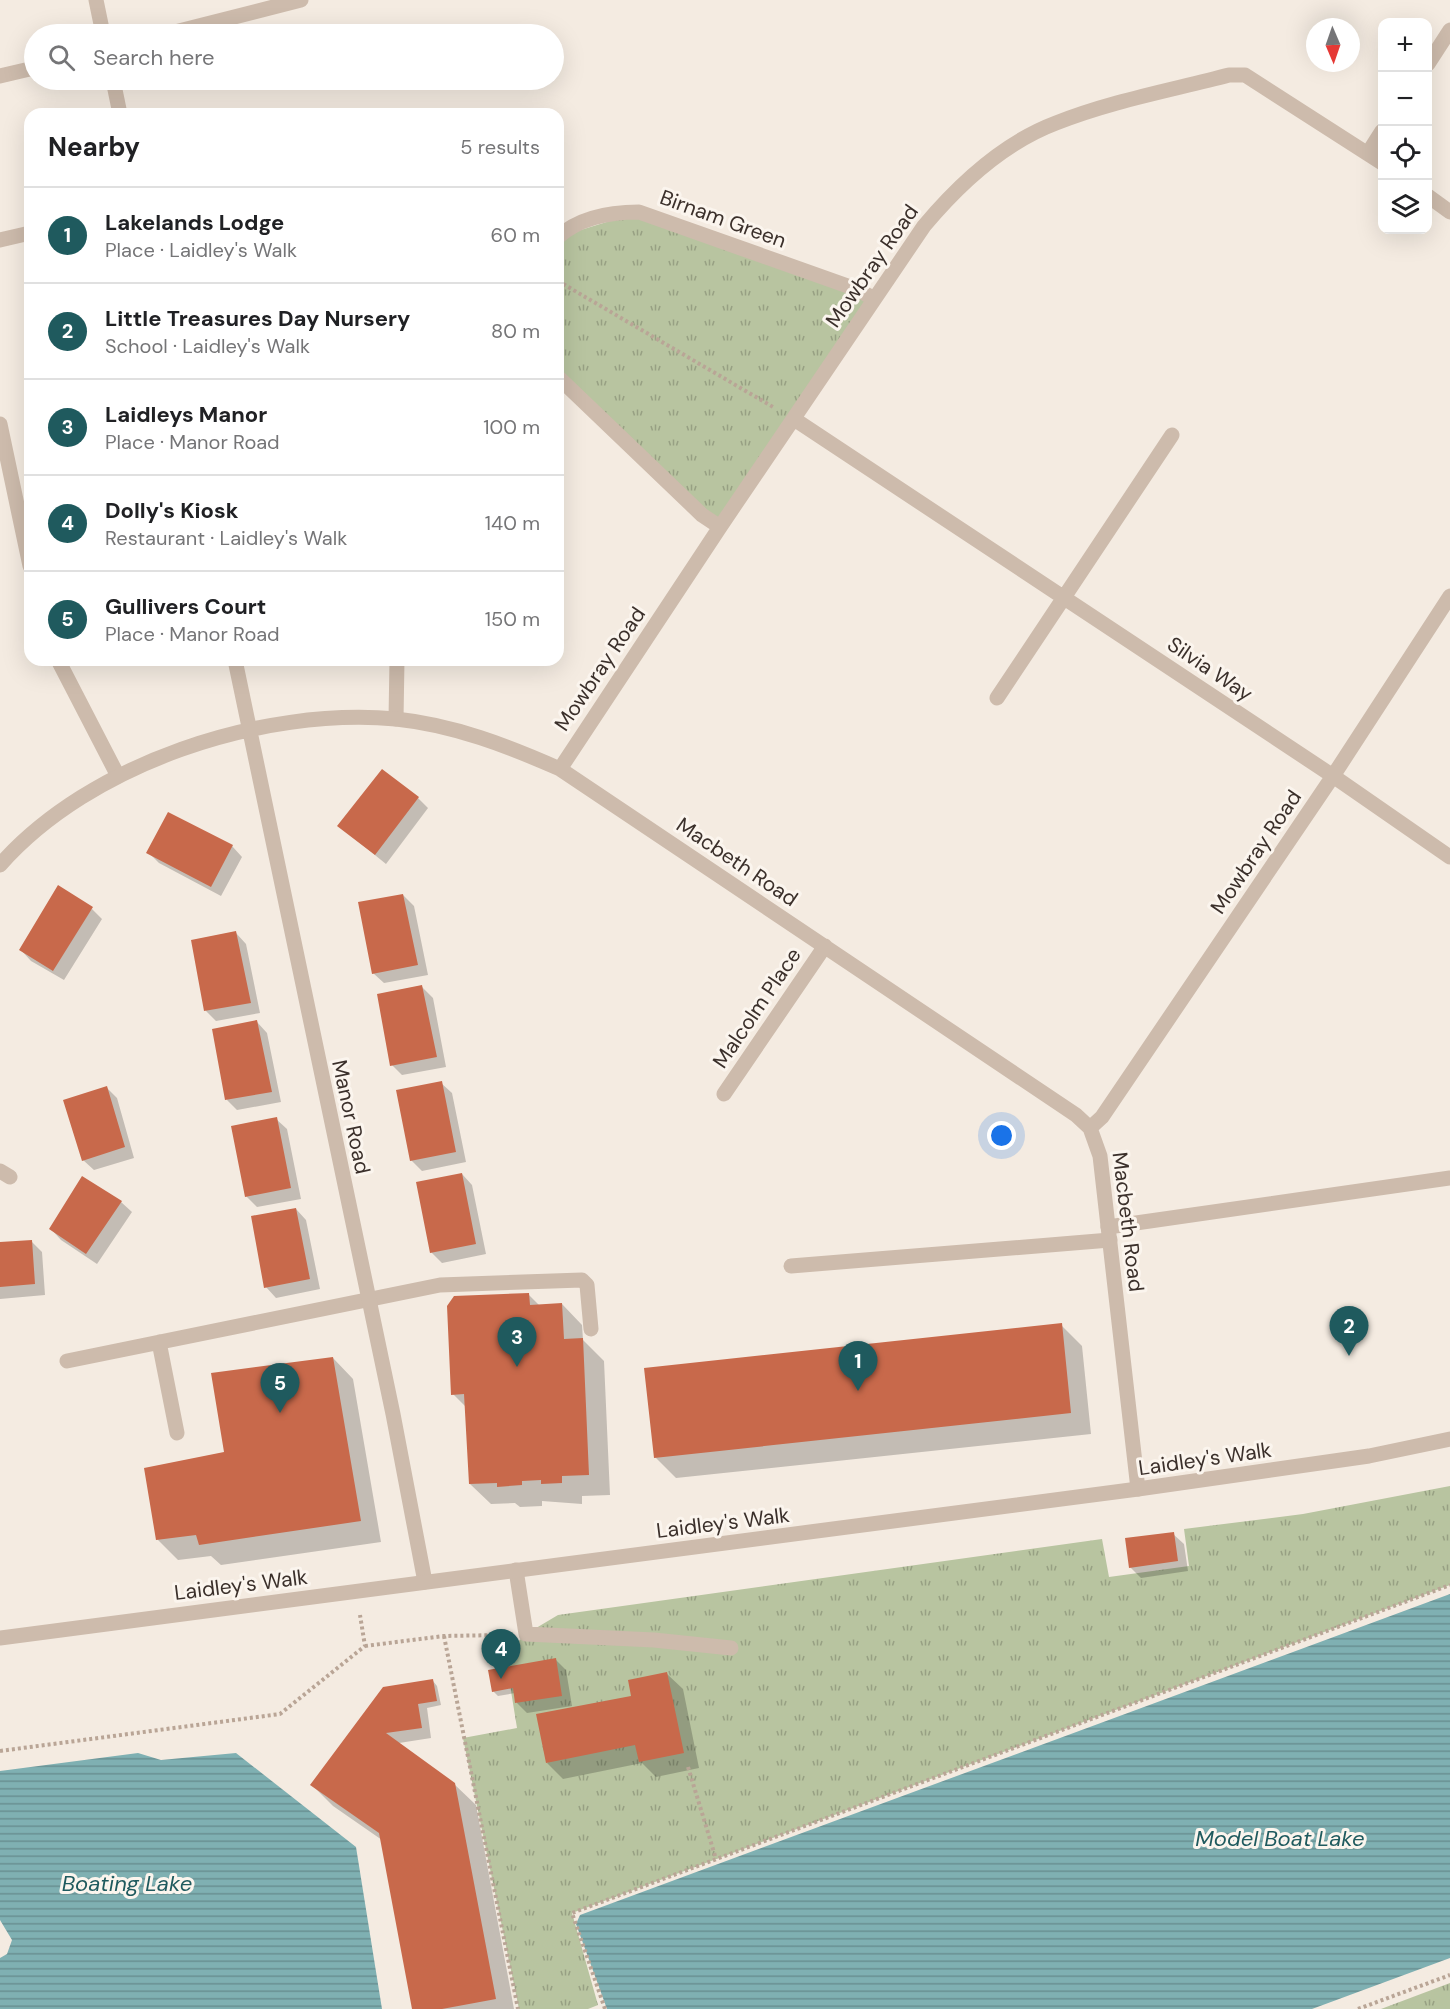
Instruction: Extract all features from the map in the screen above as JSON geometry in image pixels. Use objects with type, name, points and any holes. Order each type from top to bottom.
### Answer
[{"type":"street","points":[[96,0],[102,24]]},
{"type":"street","points":[[206,24],[301,0]]},
{"type":"street","points":[[1432,58],[1450,30]]},
{"type":"street","points":[[0,76],[24,70]]},
{"type":"street","name":"Mowbray Road","points":[[560,769],[720,527],[924,226],[949,196],[980,168],[1014,145],[1055,123],[1229,75],[1245,75],[1378,160]]},
{"type":"street","points":[[115,90],[119,108]]},
{"type":"street","points":[[1368,153],[1378,138]]},
{"type":"street","points":[[1432,199],[1450,212]]},
{"type":"street","name":"Birnam Green","points":[[564,233],[584,220],[613,212],[639,212],[859,290],[874,298]]},
{"type":"street","points":[[0,240],[24,234]]},
{"type":"street","points":[[564,383],[702,515],[720,527]]},
{"type":"street","name":"Silvia Way","points":[[794,419],[1333,776],[1450,857]]},
{"type":"street","points":[[0,424],[24,538]]},
{"type":"street","points":[[997,698],[1172,435]]},
{"type":"street","name":"Mowbray Road","points":[[1090,1128],[1102,1117],[1333,776],[1450,596]]},
{"type":"street","points":[[61,666],[118,776]]},
{"type":"street","name":"Manor Road","points":[[236,666],[393,1414],[425,1582]]},
{"type":"street","points":[[396,719],[398,666]]},
{"type":"street","name":"Macbeth Road","points":[[0,865],[41,826],[71,804],[118,776],[181,750],[250,732],[324,720],[396,719],[444,727],[474,735],[560,769],[1076,1115],[1090,1128],[1100,1156],[1138,1489]]},
{"type":"street","name":"Malcolm Place","points":[[724,1094],[825,946]]},
{"type":"street","points":[[791,1266],[1109,1233],[1450,1178]]},
{"type":"street","points":[[67,1360],[440,1285],[582,1280],[587,1285],[591,1329]]},
{"type":"street","points":[[159,1342],[177,1433]]},
{"type":"street","name":"Laidley's Walk","points":[[0,1638],[1138,1489],[1369,1456],[1450,1439]]},
{"type":"street","points":[[516,1570],[526,1634],[654,1640],[731,1648]]},
{"type":"path","points":[[564,285],[794,419]]},
{"type":"path","points":[[605,2009],[572,1913],[1450,1585]]},
{"type":"path","points":[[356,1591],[365,1646]]},
{"type":"path","points":[[0,1751],[280,1714],[365,1646],[444,1636],[526,1634]]},
{"type":"path","points":[[444,1636],[518,2009]]},
{"type":"path","points":[[688,1767],[716,1859]]},
{"type":"path","points":[[1359,2009],[1450,1975]]},
{"type":"green space","points":[[639,212],[874,299],[720,527],[564,383],[564,235]]},
{"type":"green space","points":[[1450,1486],[1450,1585],[572,1913],[598,2005],[588,2009],[519,2009],[463,1738],[517,1728],[505,1654],[526,1634],[558,1615],[1102,1539],[1109,1577],[1189,1566],[1184,1529],[1303,1514]]},
{"type":"green space","points":[[1450,1983],[1450,2009],[1381,2009]]},
{"type":"water","name":"Model Boat Lake","points":[[1450,1594],[1450,1958],[1312,2009],[607,2009],[576,1924],[580,1915]]},
{"type":"water","name":"Boating Lake","points":[[138,1753],[161,1760],[236,1753],[356,1847],[382,2009],[0,2009],[0,1958],[7,1954],[12,1940],[0,1920],[0,1771]]},
{"type":"building","points":[[382,769],[419,797],[375,855],[337,826]]},
{"type":"building","points":[[168,812],[233,845],[211,887],[146,853]]},
{"type":"building","points":[[58,885],[93,907],[53,971],[19,950]]},
{"type":"building","points":[[403,894],[418,965],[372,974],[358,902]]},
{"type":"building","points":[[236,931],[251,1003],[204,1011],[191,940]]},
{"type":"building","points":[[422,985],[437,1057],[390,1066],[377,994]]},
{"type":"building","points":[[257,1020],[272,1092],[225,1100],[212,1029]]},
{"type":"building","points":[[442,1081],[456,1152],[410,1161],[396,1090]]},
{"type":"building","points":[[107,1086],[125,1147],[82,1161],[63,1100]]},
{"type":"building","points":[[277,1117],[291,1188],[245,1197],[231,1126]]},
{"type":"building","points":[[462,1173],[476,1244],[430,1253],[416,1182]]},
{"type":"building","points":[[82,1176],[122,1201],[86,1254],[49,1229]]},
{"type":"building","points":[[296,1208],[310,1279],[264,1288],[251,1216]]},
{"type":"building","points":[[32,1240],[35,1284],[0,1287],[0,1242]]},
{"type":"building","points":[[529,1293],[530,1305],[562,1303],[564,1339],[583,1338],[589,1475],[562,1476],[562,1483],[541,1484],[541,1480],[522,1481],[522,1485],[497,1487],[497,1483],[469,1484],[464,1394],[451,1395],[447,1306],[454,1296]]},
{"type":"building","points":[[1062,1323],[1071,1413],[654,1458],[644,1368]]},
{"type":"building","points":[[333,1357],[361,1521],[199,1545],[196,1535],[156,1540],[144,1468],[224,1452],[211,1373]]},
{"type":"building","points":[[1174,1532],[1178,1561],[1129,1568],[1125,1538]]},
{"type":"building","points":[[556,1658],[562,1696],[515,1703],[513,1688],[492,1692],[488,1670]]},
{"type":"building","points":[[667,1672],[684,1753],[639,1762],[635,1745],[546,1763],[536,1714],[631,1696],[628,1680]]},
{"type":"building","points":[[433,1679],[437,1701],[418,1704],[422,1728],[386,1733],[455,1783],[496,1999],[442,2009],[412,2009],[379,1833],[310,1785],[383,1687]]},
{"type":"place","name":"Little Treasures Day Nursery","points":[[1349,1356]]},
{"type":"place","name":"Laidleys Manor","points":[[517,1367]]},
{"type":"place","name":"Lakelands Lodge","points":[[858,1391]]},
{"type":"place","name":"Gullivers Court","points":[[280,1413]]},
{"type":"place","name":"Dolly's Kiosk","points":[[501,1679]]}]
